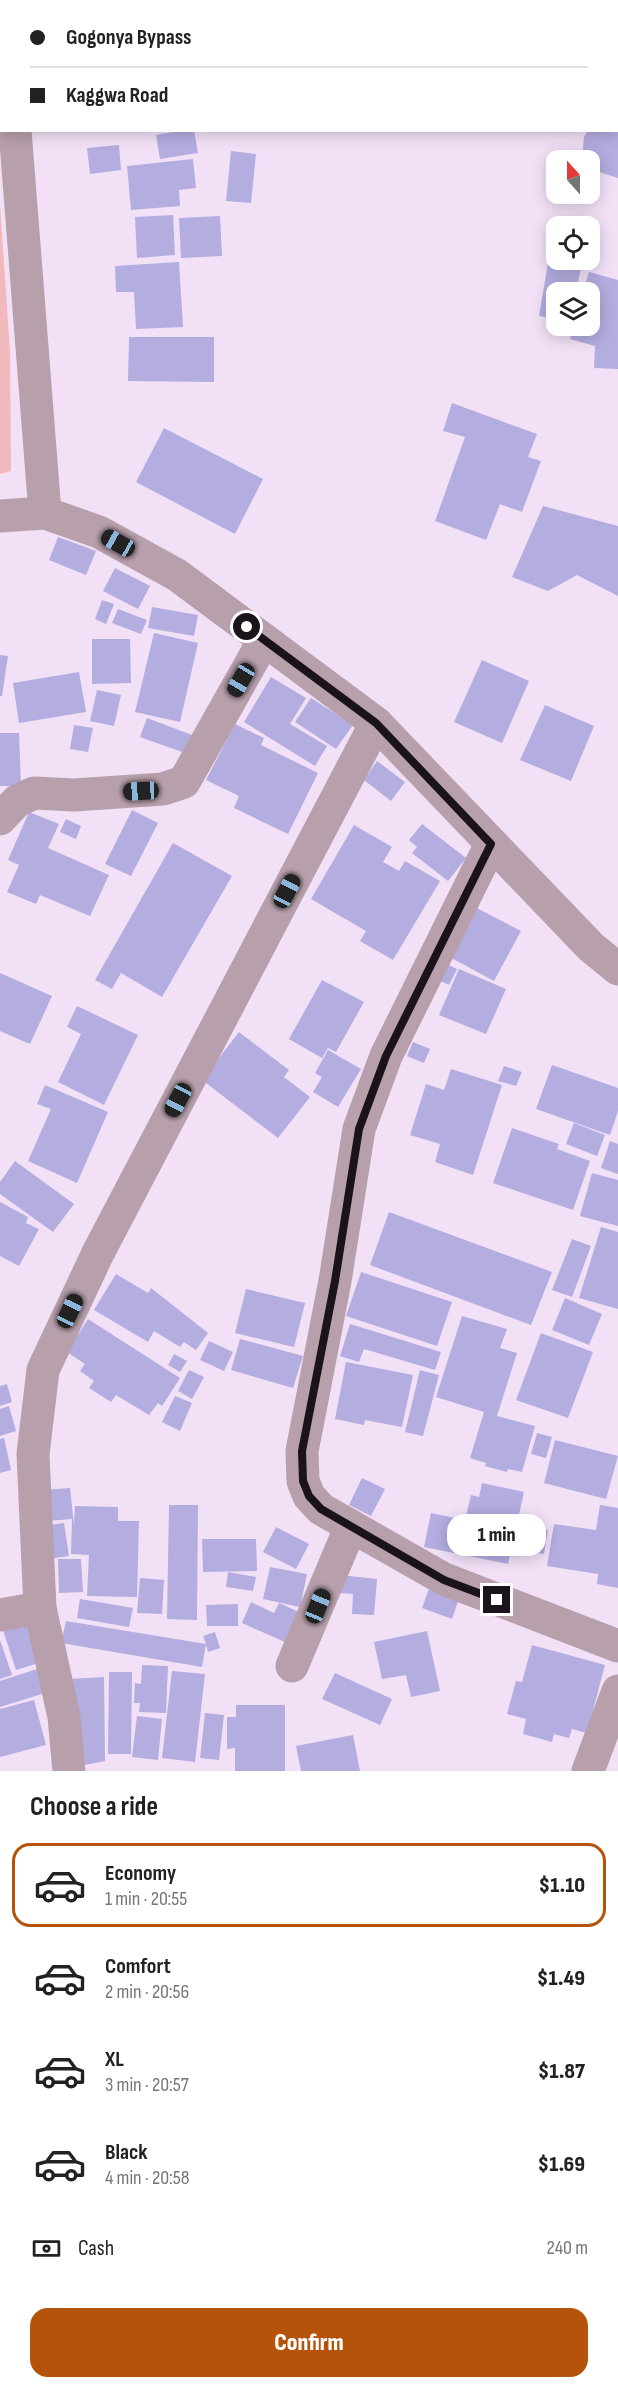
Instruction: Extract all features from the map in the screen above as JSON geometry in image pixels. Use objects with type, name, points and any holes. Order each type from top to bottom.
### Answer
[{"type":"street","points":[[15,132],[45,513]]},
{"type":"street","points":[[0,516],[45,513],[99,532],[177,575],[376,723],[591,947],[618,969]]},
{"type":"street","points":[[0,819],[17,801],[34,793],[74,795],[163,789],[184,782],[264,640]]},
{"type":"street","points":[[69,1771],[64,1717],[40,1608],[33,1454],[43,1370],[98,1253],[376,723]]},
{"type":"street","points":[[491,844],[386,1056],[359,1129],[335,1281],[302,1451],[303,1481],[309,1496],[321,1509],[444,1580],[618,1646]]},
{"type":"street","points":[[292,1666],[351,1526]]},
{"type":"street","points":[[0,1615],[40,1608]]},
{"type":"street","points":[[588,1771],[618,1691]]},
{"type":"shaded area","points":[[0,204],[10,351],[11,471],[0,474]]},
{"type":"building","points":[[194,132],[198,153],[160,159],[156,135]]},
{"type":"building","points":[[587,132],[618,132],[618,178],[600,172],[600,150],[583,150]]},
{"type":"building","points":[[119,145],[121,170],[90,174],[87,148]]},
{"type":"building","points":[[231,151],[256,154],[251,203],[226,201]]},
{"type":"building","points":[[193,159],[196,188],[179,190],[180,206],[131,210],[127,166]]},
{"type":"building","points":[[173,215],[175,255],[137,258],[135,217]]},
{"type":"building","points":[[220,216],[222,256],[181,258],[179,218]]},
{"type":"building","points":[[179,262],[183,327],[136,329],[134,292],[116,292],[115,266]]},
{"type":"building","points":[[547,270],[581,270],[578,282],[546,282],[546,317],[539,316]]},
{"type":"building","points":[[589,272],[618,280],[618,369],[594,368],[595,346],[570,339],[571,336],[600,336],[600,282],[586,282]]},
{"type":"building","points":[[129,337],[214,337],[214,382],[128,381]]},
{"type":"building","points":[[452,403],[537,434],[528,457],[541,461],[522,512],[500,504],[486,540],[435,521],[465,437],[443,431]]},
{"type":"building","points":[[164,428],[263,479],[235,534],[136,482]]},
{"type":"building","points":[[543,506],[618,526],[618,596],[577,575],[548,591],[512,577]]},
{"type":"building","points":[[58,537],[96,551],[86,575],[49,560]]},
{"type":"building","points":[[115,568],[150,586],[138,609],[103,591]]},
{"type":"building","points":[[102,600],[114,604],[106,624],[95,619]]},
{"type":"building","points":[[152,607],[198,615],[194,636],[148,628]]},
{"type":"building","points":[[118,609],[147,620],[141,634],[112,623]]},
{"type":"building","points":[[154,633],[198,643],[180,722],[135,712]]},
{"type":"building","points":[[92,639],[130,639],[131,683],[92,684]]},
{"type":"building","points":[[0,655],[8,656],[2,696],[0,696]]},
{"type":"building","points":[[482,660],[529,681],[502,743],[454,722]]},
{"type":"building","points":[[79,672],[86,712],[19,723],[13,683]]},
{"type":"building","points":[[271,677],[306,698],[290,724],[327,746],[315,766],[244,722]]},
{"type":"building","points":[[97,690],[121,695],[114,726],[90,721]]},
{"type":"building","points":[[311,698],[353,725],[336,749],[295,722]]},
{"type":"building","points":[[545,705],[594,726],[571,781],[520,760]]},
{"type":"building","points":[[147,718],[192,735],[185,753],[140,737]]},
{"type":"building","points":[[235,724],[264,738],[261,745],[318,773],[288,834],[234,808],[239,796],[206,780]]},
{"type":"building","points":[[74,725],[93,728],[88,752],[70,749]]},
{"type":"building","points":[[0,733],[19,733],[21,786],[0,786]]},
{"type":"building","points":[[377,761],[405,782],[391,801],[364,780]]},
{"type":"building","points":[[132,810],[158,823],[131,876],[105,864]]},
{"type":"building","points":[[29,812],[59,824],[48,848],[109,875],[90,916],[40,895],[36,904],[7,892],[19,865],[8,860]]},
{"type":"building","points":[[66,819],[81,826],[76,839],[60,832]]},
{"type":"building","points":[[422,824],[466,858],[448,881],[412,853],[417,847],[409,840]]},
{"type":"building","points":[[354,825],[392,847],[383,862],[399,871],[405,861],[440,881],[393,960],[360,941],[366,931],[311,899]]},
{"type":"building","points":[[173,843],[232,876],[162,997],[121,973],[112,989],[95,980]]},
{"type":"building","points":[[471,905],[521,931],[494,981],[444,954]]},
{"type":"building","points":[[440,961],[457,969],[449,985],[432,977]]},
{"type":"building","points":[[459,969],[506,989],[486,1034],[439,1015]]},
{"type":"building","points":[[0,973],[52,996],[30,1044],[0,1031]]},
{"type":"building","points":[[322,980],[364,1002],[336,1052],[328,1048],[322,1058],[289,1039]]},
{"type":"building","points":[[77,1006],[138,1035],[104,1105],[58,1082],[81,1034],[67,1027]]},
{"type":"building","points":[[239,1032],[289,1070],[284,1077],[310,1097],[278,1138],[202,1080]]},
{"type":"building","points":[[413,1042],[430,1049],[424,1063],[407,1056]]},
{"type":"building","points":[[328,1050],[361,1069],[338,1107],[313,1092],[322,1077],[315,1073]]},
{"type":"building","points":[[552,1065],[618,1088],[618,1111],[610,1135],[536,1109]]},
{"type":"building","points":[[504,1066],[522,1072],[516,1086],[498,1081]]},
{"type":"building","points":[[451,1069],[502,1085],[473,1175],[435,1162],[440,1144],[410,1135],[426,1084],[444,1090]]},
{"type":"building","points":[[45,1085],[108,1112],[77,1183],[28,1161],[51,1109],[37,1104]]},
{"type":"building","points":[[574,1123],[605,1135],[597,1156],[566,1144]]},
{"type":"building","points":[[512,1128],[559,1144],[557,1149],[590,1161],[573,1210],[493,1183]]},
{"type":"building","points":[[610,1141],[618,1144],[618,1174],[601,1168]]},
{"type":"building","points":[[15,1161],[74,1204],[53,1232],[0,1194],[0,1182]]},
{"type":"building","points":[[592,1173],[618,1180],[618,1226],[580,1216]]},
{"type":"building","points":[[0,1202],[28,1217],[26,1223],[39,1229],[19,1266],[0,1256]]},
{"type":"building","points":[[389,1212],[552,1272],[531,1325],[370,1265]]},
{"type":"building","points":[[601,1227],[618,1232],[618,1309],[579,1298]]},
{"type":"building","points":[[572,1239],[591,1246],[572,1297],[552,1290]]},
{"type":"building","points":[[361,1272],[452,1302],[437,1346],[346,1316]]},
{"type":"building","points":[[116,1274],[148,1293],[151,1288],[208,1333],[196,1350],[184,1342],[180,1347],[154,1331],[148,1342],[94,1310]]},
{"type":"building","points":[[246,1289],[305,1303],[294,1347],[235,1333]]},
{"type":"building","points":[[565,1298],[602,1314],[589,1345],[552,1330]]},
{"type":"building","points":[[462,1316],[507,1329],[500,1348],[517,1353],[497,1416],[535,1426],[522,1472],[508,1469],[507,1472],[485,1466],[486,1463],[470,1458],[484,1412],[436,1397]]},
{"type":"building","points":[[88,1319],[180,1378],[162,1406],[158,1403],[149,1415],[116,1395],[111,1402],[89,1388],[94,1381],[80,1371],[85,1364],[67,1352]]},
{"type":"building","points":[[350,1324],[441,1352],[435,1370],[364,1349],[359,1362],[340,1356]]},
{"type":"building","points":[[541,1333],[593,1352],[568,1418],[516,1400]]},
{"type":"building","points":[[240,1339],[303,1356],[293,1388],[231,1370]]},
{"type":"building","points":[[209,1341],[233,1352],[224,1371],[200,1360]]},
{"type":"building","points":[[174,1354],[187,1361],[180,1372],[168,1365]]},
{"type":"building","points":[[346,1362],[413,1375],[402,1427],[365,1420],[364,1425],[335,1419]]},
{"type":"building","points":[[189,1370],[204,1377],[192,1399],[178,1391]]},
{"type":"building","points":[[420,1370],[439,1375],[423,1436],[405,1432]]},
{"type":"building","points":[[7,1384],[12,1402],[0,1406],[0,1386]]},
{"type":"building","points":[[175,1396],[192,1403],[180,1431],[162,1422]]},
{"type":"building","points":[[9,1406],[16,1431],[0,1436],[0,1409]]},
{"type":"building","points":[[537,1433],[552,1437],[546,1458],[531,1454]]},
{"type":"building","points":[[4,1438],[11,1470],[0,1473],[0,1439]]},
{"type":"building","points":[[555,1440],[618,1456],[606,1499],[544,1483]]},
{"type":"building","points":[[362,1478],[385,1489],[371,1516],[349,1505]]},
{"type":"building","points":[[482,1483],[524,1492],[508,1564],[424,1547],[431,1513],[473,1522],[474,1518],[466,1516],[471,1495],[479,1497]]},
{"type":"building","points":[[70,1488],[74,1525],[75,1506],[118,1507],[118,1521],[139,1521],[137,1597],[87,1596],[89,1555],[71,1554],[72,1519],[48,1521],[44,1490]]},
{"type":"building","points":[[169,1505],[198,1505],[197,1620],[167,1619]]},
{"type":"building","points":[[600,1505],[618,1508],[618,1588],[597,1584],[598,1574],[547,1566],[554,1524],[596,1530]]},
{"type":"building","points":[[64,1523],[69,1556],[47,1559],[42,1526]]},
{"type":"building","points":[[276,1527],[309,1544],[296,1569],[263,1552]]},
{"type":"building","points":[[530,1527],[548,1530],[544,1554],[526,1551]]},
{"type":"building","points":[[202,1539],[256,1539],[257,1571],[203,1572]]},
{"type":"building","points":[[58,1559],[81,1559],[83,1592],[59,1593]]},
{"type":"building","points":[[270,1567],[307,1574],[300,1607],[263,1599]]},
{"type":"building","points":[[228,1572],[256,1577],[253,1591],[226,1587]]},
{"type":"building","points":[[340,1575],[377,1579],[374,1615],[352,1614],[353,1594],[339,1593]]},
{"type":"building","points":[[140,1578],[164,1580],[162,1614],[137,1613]]},
{"type":"building","points":[[430,1586],[460,1596],[452,1619],[422,1608]]},
{"type":"building","points":[[80,1599],[133,1608],[129,1627],[77,1618]]},
{"type":"building","points":[[251,1602],[274,1613],[279,1603],[301,1613],[287,1643],[242,1623]]},
{"type":"building","points":[[238,1604],[238,1626],[207,1626],[206,1605]]},
{"type":"building","points":[[27,1613],[42,1662],[16,1670],[0,1621]]},
{"type":"building","points":[[66,1621],[206,1644],[202,1667],[61,1643]]},
{"type":"building","points":[[427,1631],[440,1691],[411,1697],[406,1675],[382,1679],[374,1642]]},
{"type":"building","points":[[215,1632],[220,1648],[208,1652],[203,1636]]},
{"type":"building","points":[[0,1640],[12,1675],[0,1679]]},
{"type":"building","points":[[532,1645],[605,1665],[587,1733],[572,1729],[569,1738],[554,1734],[552,1742],[523,1734],[526,1719],[507,1714],[516,1681],[522,1682]]},
{"type":"building","points":[[142,1665],[168,1666],[166,1713],[139,1712],[140,1703],[134,1703],[135,1683],[141,1684]]},
{"type":"building","points":[[37,1669],[45,1693],[0,1707],[0,1681]]},
{"type":"building","points":[[172,1671],[205,1674],[195,1762],[162,1758]]},
{"type":"building","points":[[109,1672],[132,1672],[131,1754],[108,1754]]},
{"type":"building","points":[[335,1673],[392,1699],[380,1725],[322,1699]]},
{"type":"building","points":[[104,1677],[105,1761],[84,1765],[70,1679]]},
{"type":"building","points":[[34,1700],[46,1745],[0,1757],[0,1709]]},
{"type":"building","points":[[236,1705],[285,1705],[285,1771],[235,1771],[235,1748],[227,1749],[227,1717],[236,1717]]},
{"type":"building","points":[[205,1713],[224,1715],[219,1760],[200,1758]]},
{"type":"building","points":[[137,1716],[162,1719],[158,1760],[132,1757]]},
{"type":"building","points":[[353,1735],[360,1771],[301,1771],[296,1746]]},
{"type":"route","points":[[247,627],[376,723],[491,844],[386,1056],[359,1129],[335,1281],[302,1451],[303,1481],[309,1496],[321,1509],[444,1580],[497,1600]]}]
